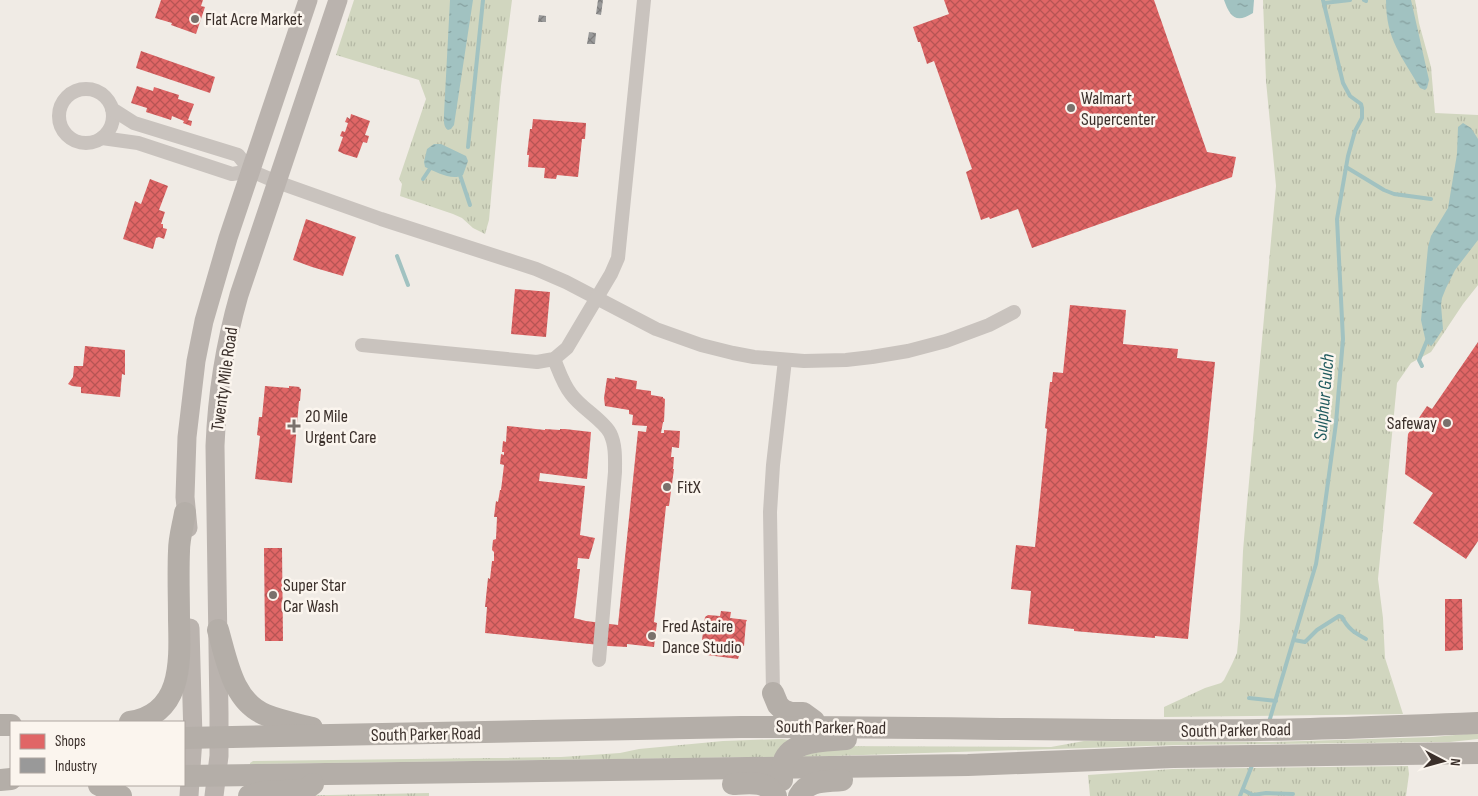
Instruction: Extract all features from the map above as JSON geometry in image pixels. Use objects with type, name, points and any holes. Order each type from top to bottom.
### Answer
[{"type":"highway","points":[[134,721],[142,719],[158,710],[169,696],[178,674],[180,650],[179,548],[185,512]]},
{"type":"highway","points":[[218,630],[236,685],[243,698],[253,708],[284,721],[342,735]]},
{"type":"highway","points":[[773,693],[778,705],[783,710],[790,713],[803,713],[822,727]]},
{"type":"highway","points":[[741,727],[749,714],[757,713],[766,705],[773,693]]},
{"type":"highway","name":"South Parker Road","points":[[188,738],[741,727],[1173,731],[1391,727],[1478,723]]},
{"type":"highway","points":[[783,796],[782,768],[788,755],[795,749],[809,743],[939,729]]},
{"type":"highway","name":"South Parker Road","points":[[188,783],[215,786],[326,774],[968,765],[1173,757],[1478,753]]},
{"type":"highway","points":[[799,796],[807,786],[814,783],[968,765]]},
{"type":"highway","points":[[552,772],[589,786],[759,783],[770,788],[776,796]]},
{"type":"highway","points":[[249,796],[264,792],[305,790],[326,774]]},
{"type":"highway","points":[[101,786],[121,796]]},
{"type":"main road","name":"Twenty Mile Road","points":[[188,783],[188,533],[185,512],[187,437],[196,362],[204,321],[219,268],[308,0]]},
{"type":"main road","name":"Twenty Mile Road","points":[[215,786],[219,737],[216,427],[220,384],[233,316],[338,0]]},
{"type":"street","points":[[362,345],[544,362],[554,359],[567,348],[611,274],[618,258],[644,0]]},
{"type":"street","points":[[112,109],[110,128],[99,141],[89,143],[78,143],[73,140],[62,130],[58,117],[59,110],[66,97],[75,91],[89,89],[101,94],[112,109],[134,123],[238,155],[251,171],[277,182],[381,219],[536,269],[656,329],[688,341],[733,353],[785,360],[812,361],[846,360],[895,354],[960,336],[989,325],[1014,312]]},
{"type":"street","points":[[102,138],[138,143],[232,174],[251,171]]},
{"type":"street","points":[[554,359],[562,380],[572,396],[606,428],[613,440],[615,472],[599,660]]},
{"type":"street","points":[[773,693],[770,512],[773,465],[785,360]]},
{"type":"green space","points":[[354,0],[512,0],[501,86],[489,220],[485,234],[473,228],[462,218],[400,196],[402,184],[399,179],[426,99],[419,80],[336,55]]},
{"type":"green space","points":[[1263,0],[1415,0],[1431,67],[1435,113],[1478,115],[1478,285],[1431,352],[1411,363],[1397,383],[1378,579],[1383,618],[1385,658],[1403,714],[1164,717],[1164,707],[1205,688],[1221,683],[1237,653],[1243,551],[1276,186],[1266,81]]},
{"type":"green space","points":[[1478,733],[1478,739],[1450,742],[1178,745],[801,757],[815,746],[1051,747],[1084,741],[1272,742],[1433,737]]},
{"type":"green space","points":[[789,740],[782,753],[773,757],[250,764],[253,761],[561,757],[620,753],[639,749],[723,741]]},
{"type":"green space","points":[[1408,766],[1409,774],[1406,796],[1090,796],[1088,775],[1173,769]]},
{"type":"green space","points":[[429,793],[429,796],[280,796]]},
{"type":"water","points":[[450,0],[473,0],[454,125],[448,130],[446,129],[444,119]]},
{"type":"water","points":[[1224,0],[1254,0],[1253,13],[1242,18],[1234,17]]},
{"type":"water","points":[[1386,0],[1411,0],[1429,80],[1425,90],[1420,88],[1396,47],[1389,26]]},
{"type":"water","points":[[1463,123],[1471,128],[1478,139],[1478,240],[1455,270],[1446,288],[1441,305],[1443,329],[1431,346],[1425,338],[1421,320],[1428,247],[1431,236],[1448,208],[1457,154],[1458,127]]},
{"type":"water","points":[[434,144],[441,144],[466,156],[468,161],[463,175],[459,177],[449,176],[425,167],[424,162],[427,149]]},
{"type":"building: Shops","points":[[161,0],[203,0],[201,6],[205,7],[196,34],[171,25],[172,23],[155,18]]},
{"type":"building: Shops","name":"Walmart Supercenter","points":[[944,0],[1154,0],[1207,152],[1236,157],[1232,177],[1032,248],[1018,209],[990,219],[989,217],[981,220],[966,172],[972,169],[934,61],[927,64],[913,27],[949,14]]},
{"type":"building: Shops","name":"Flat Acre Market","points":[[141,51],[215,77],[210,93],[136,68]]},
{"type":"building: Shops","points":[[137,86],[153,91],[154,87],[179,95],[178,99],[194,104],[188,120],[192,121],[191,126],[172,116],[171,120],[146,112],[147,108],[131,103]]},
{"type":"building: Shops","points":[[351,114],[370,121],[365,135],[369,136],[367,143],[363,142],[357,158],[338,151],[343,137],[340,136],[342,131],[345,132],[348,123],[345,122],[347,117],[350,119]]},
{"type":"building: Shops","points":[[533,119],[586,123],[585,139],[582,139],[578,177],[557,175],[556,179],[544,178],[545,168],[528,167],[529,155],[527,155]]},
{"type":"building: Shops","points":[[150,179],[168,186],[159,210],[165,212],[161,224],[163,224],[163,228],[167,229],[164,239],[156,238],[153,249],[123,239],[135,201],[141,204]]},
{"type":"building: Shops","points":[[306,219],[356,237],[343,276],[293,260]]},
{"type":"building: Shops","points":[[515,289],[550,292],[546,337],[511,334]]},
{"type":"building: Shops","points":[[1070,305],[1126,310],[1123,344],[1178,349],[1177,358],[1215,362],[1188,639],[1074,631],[1074,629],[1028,624],[1031,591],[1011,589],[1016,545],[1035,547],[1050,382],[1052,382],[1053,372],[1063,373]]},
{"type":"building: Shops","name":"Safeway","points":[[1478,342],[1478,541],[1466,559],[1413,523],[1433,493],[1405,474],[1408,434],[1427,406],[1432,409]]},
{"type":"building: Shops","points":[[85,346],[125,350],[125,375],[122,374],[120,397],[81,393],[81,387],[68,384],[73,377],[74,366],[83,366]]},
{"type":"building: Shops","points":[[615,377],[637,381],[636,389],[651,391],[651,395],[663,397],[665,399],[664,422],[661,433],[664,433],[664,430],[680,431],[679,448],[672,447],[671,457],[674,457],[674,469],[669,506],[666,506],[654,622],[657,623],[654,647],[627,644],[627,647],[609,646],[485,633],[488,578],[490,579],[492,561],[494,561],[493,540],[496,539],[497,517],[494,517],[496,501],[498,502],[501,490],[504,465],[500,464],[501,454],[504,455],[504,452],[502,452],[503,441],[506,442],[507,426],[591,432],[587,479],[540,473],[539,481],[585,486],[580,535],[595,538],[589,559],[578,558],[577,569],[580,569],[574,618],[618,625],[638,431],[646,432],[647,426],[632,425],[633,415],[629,414],[629,410],[605,406],[604,398],[607,378],[615,379]]},
{"type":"building: Shops","points":[[265,386],[289,388],[289,386],[300,387],[301,389],[292,483],[255,479],[260,436],[257,435],[259,417],[262,417]]},
{"type":"building: Shops","name":"Super Star Car Wash","points":[[264,548],[282,548],[283,641],[265,641]]},
{"type":"building: Shops","points":[[1445,599],[1462,599],[1463,650],[1445,651]]},
{"type":"building: Shops","points":[[721,611],[731,612],[730,618],[747,620],[744,646],[739,644],[738,659],[707,655],[709,641],[702,640],[705,617],[708,615],[720,616]]},
{"type":"building: Industry","points":[[598,0],[603,0],[601,15],[596,14]]},
{"type":"building: Industry","points":[[539,15],[546,16],[546,22],[538,22]]},
{"type":"building: Industry","points":[[589,32],[596,33],[595,44],[587,44]]},
{"type":"waterway","points":[[468,147],[483,0]]},
{"type":"waterway","name":"Sulphur Gulch","points":[[1269,722],[1316,564],[1323,519],[1336,423],[1343,339],[1337,219],[1348,156],[1355,131],[1362,118],[1361,104],[1350,96],[1343,83],[1323,0]]},
{"type":"waterway","points":[[1324,3],[1350,0]]},
{"type":"waterway","points":[[423,179],[431,167]]},
{"type":"waterway","points":[[1346,167],[1394,194],[1431,199]]},
{"type":"waterway","points":[[459,172],[470,205]]},
{"type":"waterway","points":[[397,256],[408,285]]},
{"type":"waterway","points":[[1422,366],[1419,360],[1428,338]]},
{"type":"waterway","points":[[1294,640],[1305,642],[1317,630],[1339,616],[1342,617],[1352,630],[1366,639]]},
{"type":"waterway","points":[[1249,698],[1276,701]]},
{"type":"waterway","name":"Sulphur Gulch","points":[[1240,796],[1253,763]]},
{"type":"waterway","points":[[1243,790],[1253,795],[1266,793],[1293,794]]},
{"type":"place","name":"Flat Acre Market","points":[[195,19]]},
{"type":"place","name":"Walmart Supercenter","points":[[1071,108]]},
{"type":"place","name":"Safeway","points":[[1447,423]]},
{"type":"place","name":"20 Mile Urgent Care","points":[[294,426]]},
{"type":"place","name":"FitX","points":[[667,487]]},
{"type":"place","name":"Super Star Car Wash","points":[[273,595]]},
{"type":"place","name":"Fred Astaire Dance Studio","points":[[652,636]]}]
